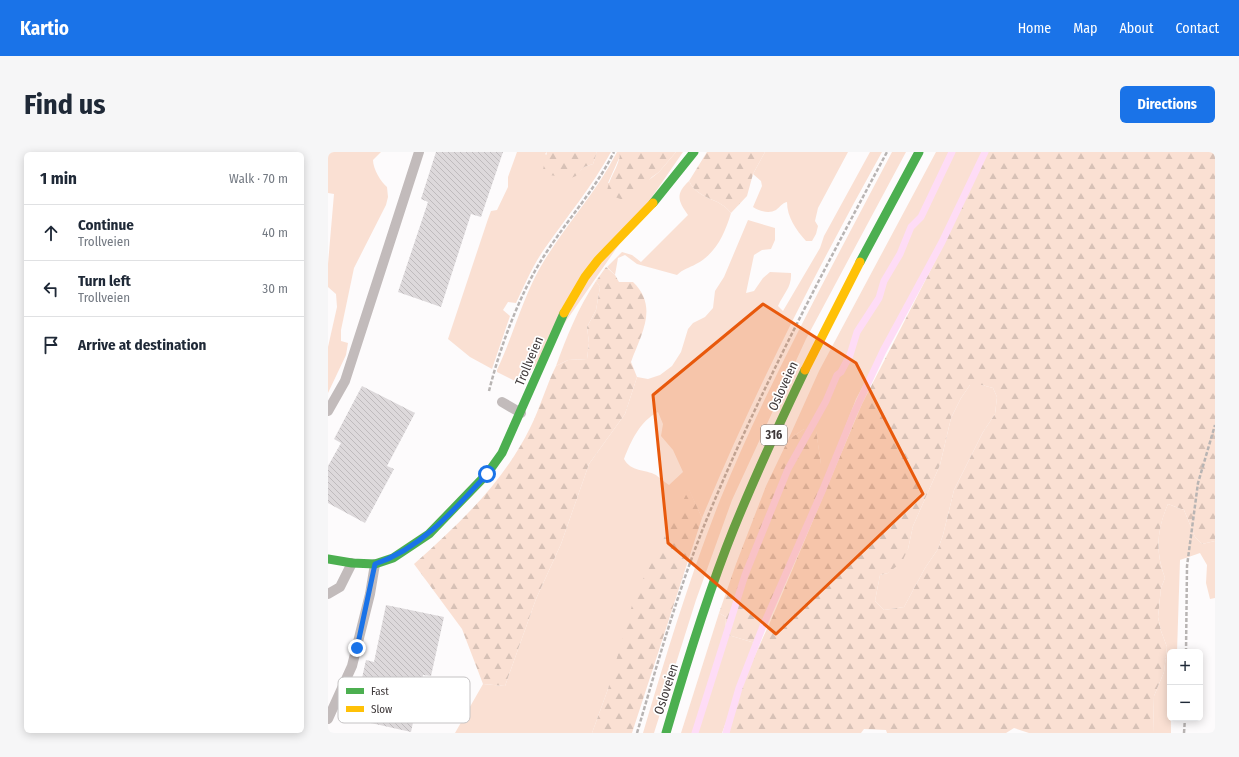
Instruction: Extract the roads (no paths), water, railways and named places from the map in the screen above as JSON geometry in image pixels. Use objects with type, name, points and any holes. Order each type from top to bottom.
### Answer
[{"type":"main road","name":"Trollveien","points":[[328,559],[352,563],[375,564],[393,558],[411,548],[453,510],[487,474],[502,452],[521,413],[564,313],[585,277],[598,260],[662,194],[694,152]]},
{"type":"main road","name":"Osloveien","points":[[666,733],[703,614],[747,496],[799,380],[919,152]]},
{"type":"lane","points":[[328,411],[345,381],[419,152]]},
{"type":"lane","points":[[502,402],[521,413]]},
{"type":"lane","points":[[328,594],[340,587],[352,563]]},
{"type":"lane","points":[[347,677],[354,660],[370,594],[375,564]]},
{"type":"lane","points":[[328,719],[338,696]]},
{"type":"waterway","points":[[695,733],[745,575],[788,469],[826,401],[837,375],[841,372],[850,355],[857,332],[879,298],[884,281],[900,254],[911,227],[921,217],[952,152]]},
{"type":"waterway","points":[[726,733],[739,688],[763,626],[823,489],[854,413],[883,351],[942,242],[985,152]]}]
